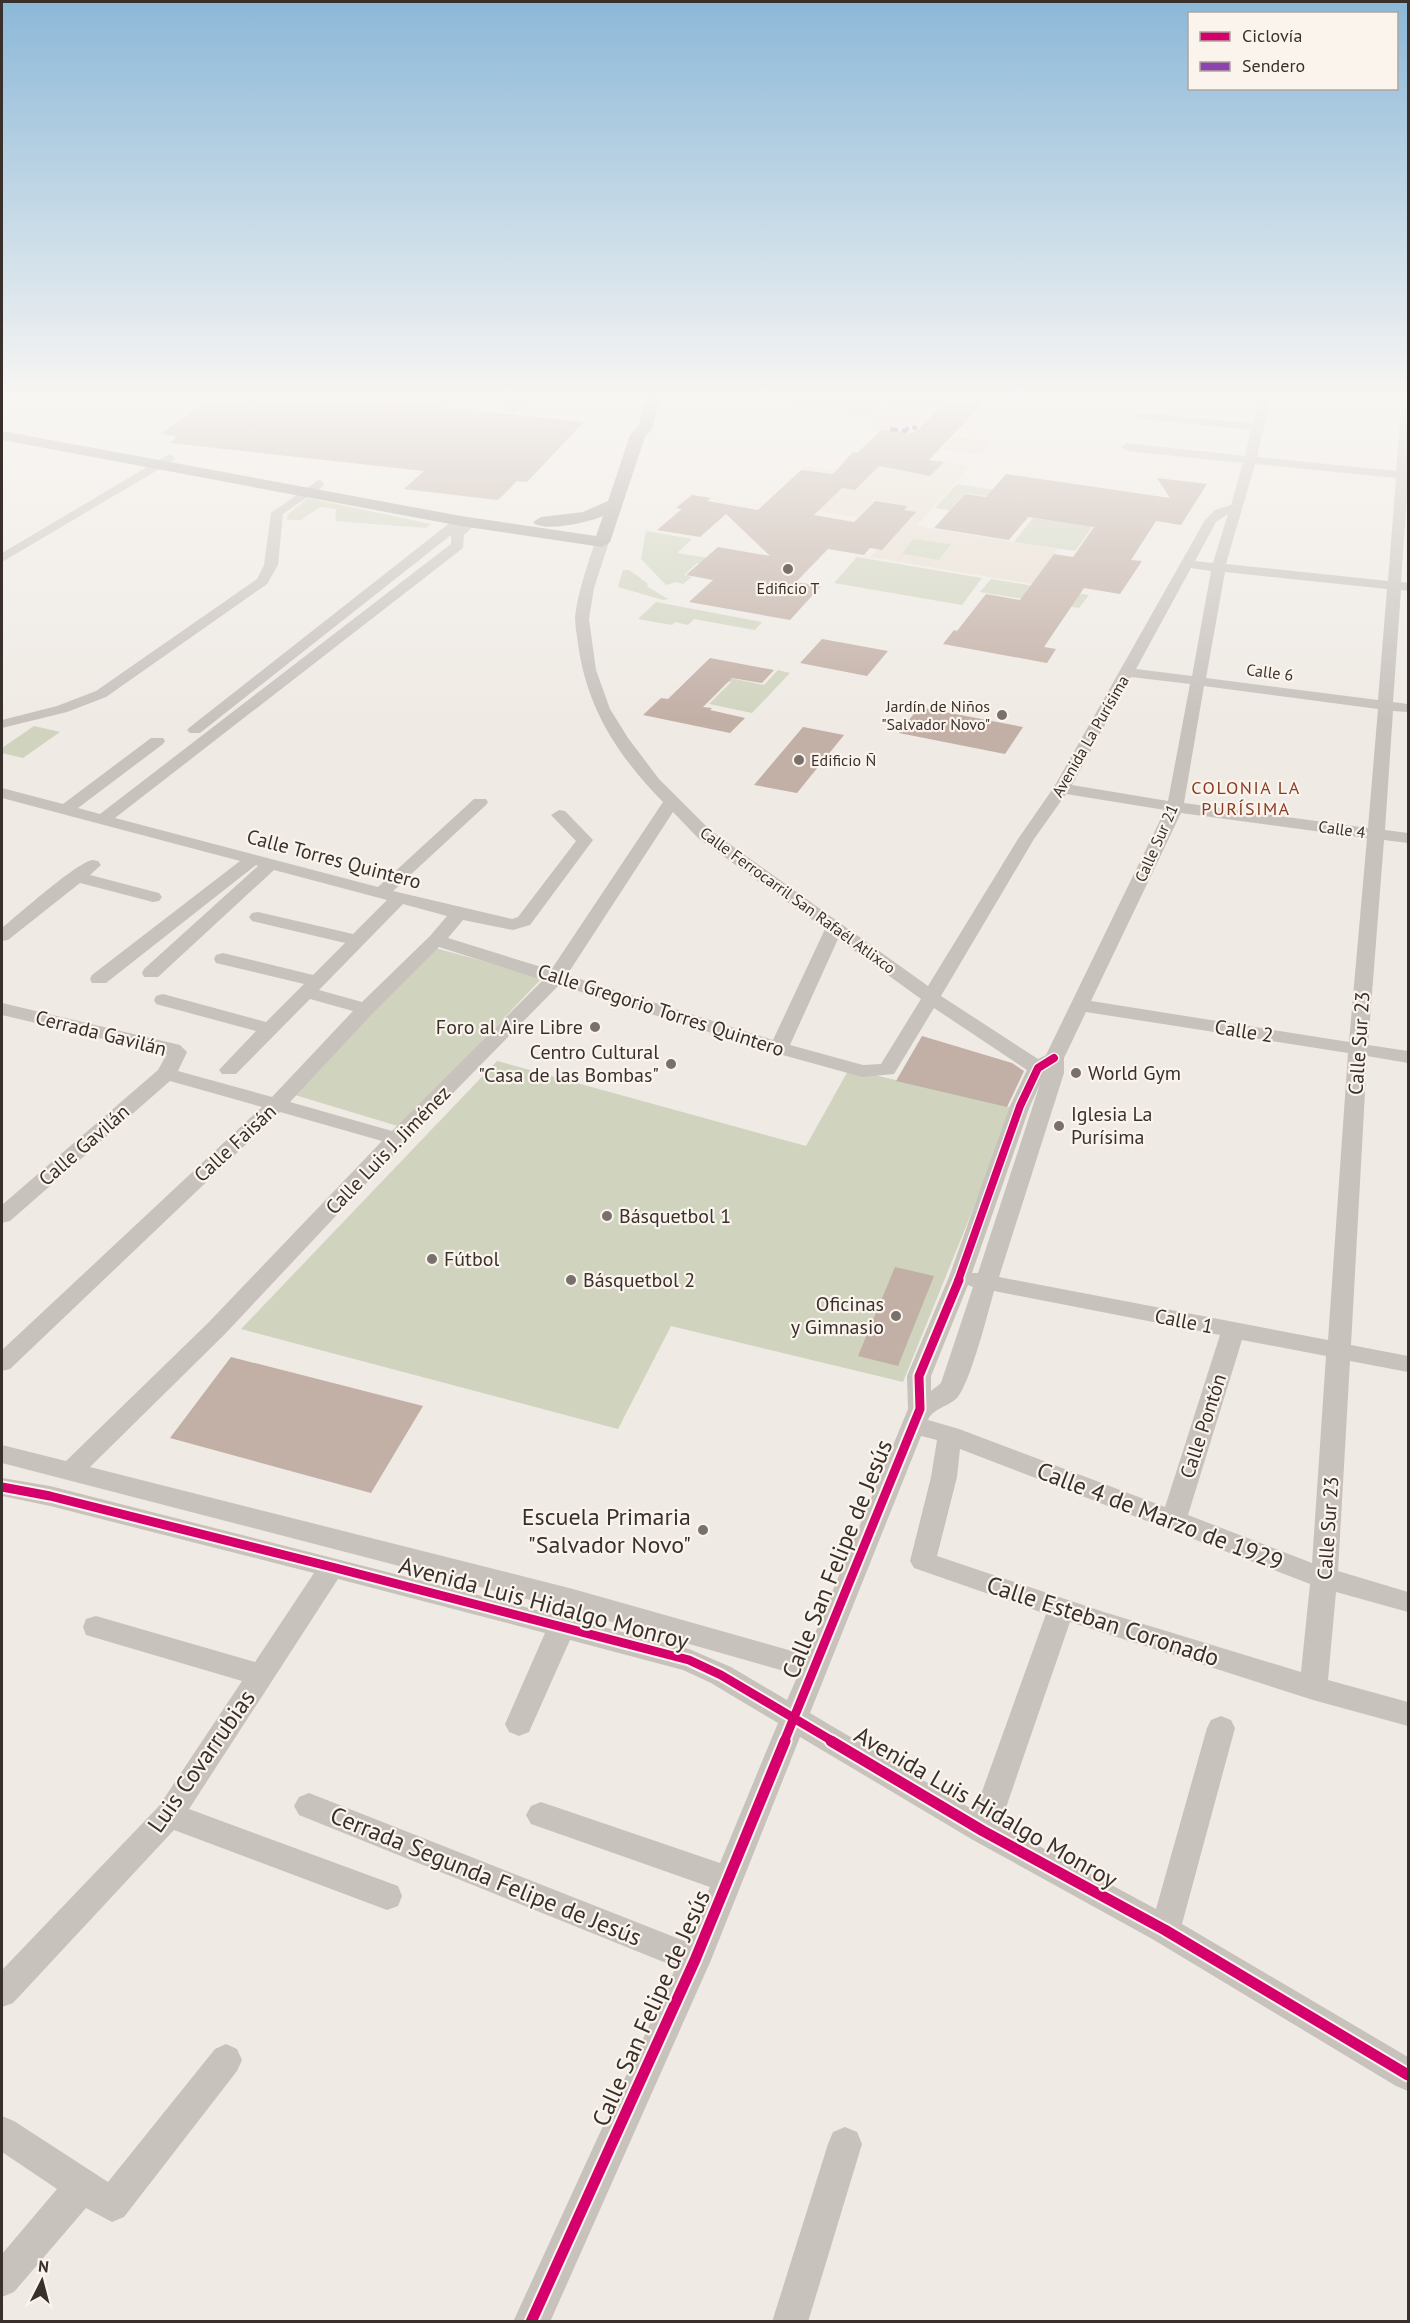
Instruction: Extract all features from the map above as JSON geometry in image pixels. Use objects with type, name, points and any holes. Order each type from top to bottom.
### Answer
[{"type":"main road","points":[[395,505],[466,521],[602,542]]},
{"type":"main road","points":[[432,505],[541,522],[587,517],[611,505]]},
{"type":"main road","name":"Calle Ferrocarril San Rafaél Atlixco","points":[[602,542],[614,505]]},
{"type":"street","points":[[2,558],[89,505]]},
{"type":"street","points":[[2,724],[62,709],[101,694],[262,581],[271,565],[277,513],[287,505]]},
{"type":"street","name":"Calle Sur 23","points":[[1313,1688],[1324,1578],[1340,1351],[1358,1048],[1386,705],[1401,586],[1404,505]]},
{"type":"street","name":"Avenida La Purísima","points":[[887,1070],[1026,839],[1062,788],[1211,520],[1219,513],[1236,507]]},
{"type":"street","name":"Calle Sur 21","points":[[1048,1067],[1175,807],[1219,566],[1236,507]]},
{"type":"street","points":[[94,817],[458,545],[457,534],[466,521]]},
{"type":"street","name":"Calle Ferrocarril San Rafaél Atlixco","points":[[602,542],[586,588],[582,619],[589,670],[602,709],[621,740],[653,782],[704,834],[834,928],[932,998],[1048,1067]]},
{"type":"street","points":[[1186,564],[1401,586]]},
{"type":"street","name":"Calle 6","points":[[1128,672],[1408,708]]},
{"type":"street","points":[[64,810],[157,741]]},
{"type":"street","name":"Calle 4","points":[[1062,788],[1175,807],[1408,838]]},
{"type":"street","name":"Calle Torres Quintero","points":[[2,793],[390,896],[513,925],[524,921],[585,840],[559,815]]},
{"type":"street","name":"Calle Luis J. Jiménez","points":[[71,1472],[216,1329],[397,1139],[557,976],[672,801]]},
{"type":"street","points":[[229,1070],[356,940],[390,896],[480,802]]},
{"type":"street","points":[[151,973],[262,862]]},
{"type":"street","points":[[99,979],[262,862]]},
{"type":"street","points":[[2,936],[92,865]]},
{"type":"street","points":[[76,877],[153,897]]},
{"type":"street","name":"Calle Faisán","points":[[2,1363],[277,1104],[366,1009],[436,940],[459,913]]},
{"type":"street","points":[[258,917],[356,940]]},
{"type":"street","points":[[779,1048],[834,928]]},
{"type":"street","name":"Calle Gregorio Torres Quintero","points":[[436,940],[557,976],[779,1048],[862,1071],[887,1070]]},
{"type":"street","points":[[223,959],[310,986],[366,1009]]},
{"type":"street","points":[[163,1000],[270,1029]]},
{"type":"street","name":"Calle 2","points":[[1080,1005],[1408,1057]]},
{"type":"street","name":"Cerrada Gavilán","points":[[2,1009],[173,1049],[177,1052],[176,1057],[166,1074]]},
{"type":"street","points":[[916,1417],[948,1392],[953,1384],[988,1282],[1048,1067]]},
{"type":"street","name":"Calle San Felipe de Jesús","points":[[531,2322],[729,1880],[792,1717],[916,1417],[919,1376],[960,1277],[1020,1106],[1048,1067]]},
{"type":"street","points":[[166,1074],[397,1139]]},
{"type":"street","name":"Calle Gavilán","points":[[2,1216],[166,1074]]},
{"type":"street","name":"Calle 1","points":[[960,1277],[1408,1364]]},
{"type":"street","name":"Calle Pontón","points":[[1173,1521],[1233,1330]]},
{"type":"street","name":"Calle 4 de Marzo de 1929","points":[[916,1417],[950,1436],[1324,1578],[1408,1602]]},
{"type":"street","name":"Calle Esteban Coronado","points":[[950,1436],[944,1477],[923,1561],[1061,1610],[1313,1688],[1408,1714]]},
{"type":"street","name":"Avenida Luis Hidalgo Monroy","points":[[2,1454],[573,1600],[813,1668]]},
{"type":"street","name":"Avenida Luis Hidalgo Monroy","points":[[2,1487],[50,1496],[332,1567],[688,1660],[722,1675],[983,1831],[1165,1930],[1408,2075]]},
{"type":"street","name":"Luis Covarrubias","points":[[2,1992],[169,1815],[332,1567]]},
{"type":"street","points":[[983,1831],[1061,1610]]},
{"type":"street","points":[[519,1724],[562,1626]]},
{"type":"street","points":[[96,1627],[261,1676]]},
{"type":"street","points":[[1165,1930],[1221,1728]]},
{"type":"street","name":"Cerrada Segunda Felipe de Jesús","points":[[309,1806],[695,1960]]},
{"type":"street","points":[[169,1815],[387,1896]]},
{"type":"street","points":[[541,1815],[729,1880]]},
{"type":"street","points":[[2,2133],[81,2187],[112,2205],[226,2060]]},
{"type":"street","points":[[790,2322],[845,2144]]},
{"type":"street","points":[[2,2280],[81,2187]]},
{"type":"green space","points":[[299,505],[343,505],[431,524],[426,528],[335,521],[336,509],[320,507],[301,520],[287,520],[287,515]]},
{"type":"green space","points":[[937,505],[954,505],[1028,518],[1025,522],[935,508]]},
{"type":"green space","points":[[1106,508],[1075,551],[1014,542],[1033,518],[1074,524],[1083,512]]},
{"type":"green space","points":[[646,531],[692,539],[677,553],[709,558],[703,564],[697,563],[684,575],[692,577],[683,584],[676,582],[666,585],[641,559]]},
{"type":"green space","points":[[913,538],[951,544],[939,560],[901,554]]},
{"type":"green space","points":[[857,557],[982,578],[962,605],[834,583]]},
{"type":"green space","points":[[623,570],[629,570],[647,583],[648,587],[668,599],[663,600],[618,587]]},
{"type":"green space","points":[[991,579],[1089,595],[1079,608],[980,592]]},
{"type":"green space","points":[[656,602],[762,622],[755,630],[694,619],[688,625],[675,622],[672,625],[638,619]]},
{"type":"green space","points":[[778,670],[790,673],[752,713],[709,704],[731,682],[712,678],[715,675],[764,685]]},
{"type":"green space","points":[[34,726],[60,732],[23,758],[2,753],[2,748]]},
{"type":"green space","points":[[435,948],[543,977],[401,1127],[285,1092]]},
{"type":"green space","points":[[497,1061],[806,1146],[849,1069],[1014,1108],[903,1382],[671,1326],[618,1429],[241,1329]]},
{"type":"shaded area","points":[[781,505],[869,505],[857,517]]},
{"type":"shaded area","points":[[906,505],[935,505],[916,526],[1058,549],[1032,584],[870,557],[900,525],[894,523],[909,506]],"holes":[[[913,539],[951,544],[939,560],[902,554]]]},
{"type":"building","points":[[679,505],[732,505],[758,510],[763,505],[824,505],[814,515],[854,522],[871,505],[904,505],[908,506],[904,510],[916,512],[882,550],[870,548],[864,555],[828,549],[796,582],[821,586],[790,620],[689,602],[713,580],[686,575],[718,547],[770,556],[726,514],[700,537],[657,530],[682,509],[676,508]]},
{"type":"building","points":[[955,505],[1193,505],[1181,525],[1156,521],[1131,560],[1142,561],[1120,594],[1084,588],[1044,647],[1056,649],[1047,663],[943,644],[954,630],[957,631],[986,594],[1020,600],[1054,554],[1073,557],[1094,527],[1028,517],[1009,540],[934,528]]},
{"type":"building","points":[[822,639],[888,651],[867,676],[800,663]]},
{"type":"building","points":[[710,658],[774,670],[762,683],[732,678],[703,707],[745,718],[730,733],[643,715],[661,698],[668,699]]},
{"type":"building","points":[[919,707],[1023,727],[1005,754],[899,733]]},
{"type":"building","name":"Edificio Ñ","points":[[803,727],[844,735],[797,793],[754,785]]},
{"type":"building","points":[[922,1036],[1012,1063],[1024,1071],[1007,1107],[896,1081]]},
{"type":"building","name":"Oficinas y Gimnasio","points":[[895,1267],[934,1276],[898,1366],[858,1356]]},
{"type":"building","points":[[231,1357],[423,1406],[371,1493],[170,1438]]},
{"type":"cycle path","points":[[531,2322],[695,1960],[920,1409],[919,1376],[960,1277],[1020,1106],[1038,1068],[1054,1058]]},
{"type":"cycle path","points":[[2,1487],[50,1496],[332,1567],[689,1660],[721,1675],[983,1831],[1165,1930],[1408,2075]]},
{"type":"place","name":"Edificio T","points":[[788,569]]},
{"type":"place","name":"Jardín de Niños \"Salvador Novo\"","points":[[1002,715]]},
{"type":"place","name":"Edificio Ñ","points":[[799,760]]},
{"type":"place","name":"Foro al Aire Libre","points":[[595,1027]]},
{"type":"place","name":"Centro Cultural \"Casa de las Bombas\"","points":[[671,1064]]},
{"type":"place","name":"World Gym","points":[[1076,1073]]},
{"type":"place","name":"Iglesia La Purísima","points":[[1059,1126]]},
{"type":"place","name":"Básquetbol 1","points":[[607,1216]]},
{"type":"place","name":"Fútbol","points":[[432,1259]]},
{"type":"place","name":"Básquetbol 2","points":[[571,1280]]},
{"type":"place","name":"Oficinas y Gimnasio","points":[[896,1316]]},
{"type":"place","name":"Escuela Primaria \"Salvador Novo\"","points":[[703,1530]]},
{"type":"district","name":"COLONIA LA PURÍSIMA","points":[[1246,797]]}]
